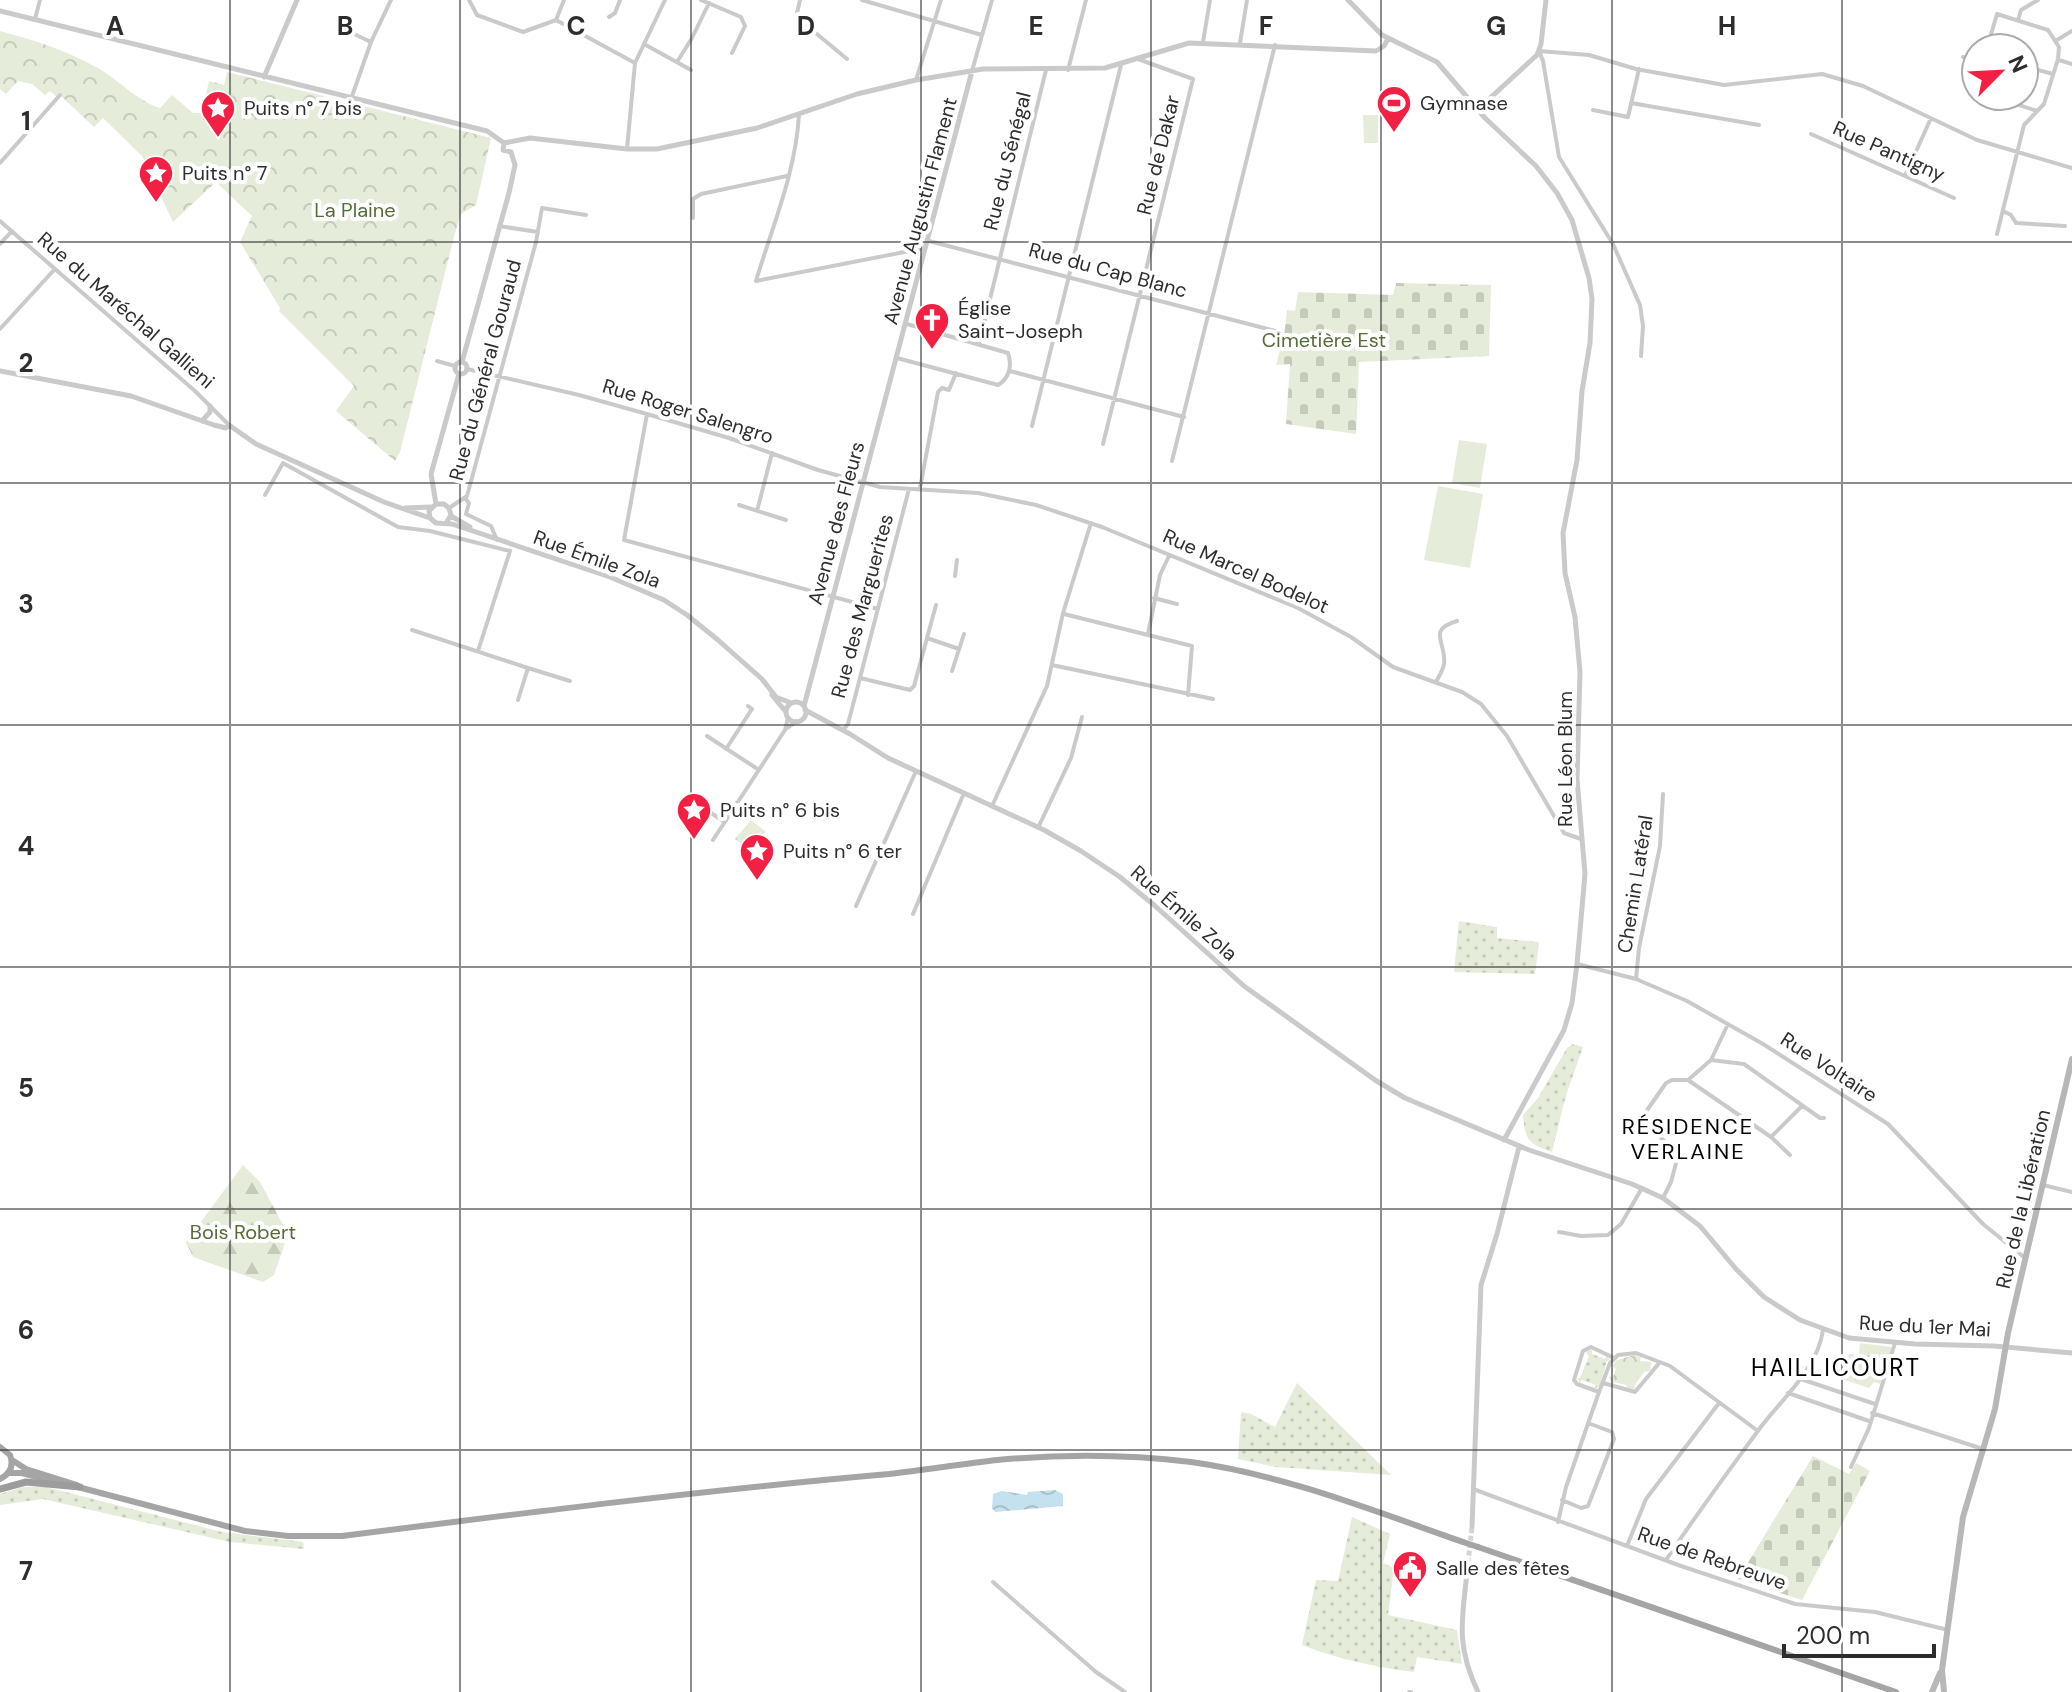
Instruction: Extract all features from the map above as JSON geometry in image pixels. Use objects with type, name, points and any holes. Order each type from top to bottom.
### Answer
[{"type":"highway","points":[[0,1489],[26,1482],[80,1487]]},
{"type":"main road","name":"Rue de la Libération","points":[[1942,1670],[1963,1517],[1995,1409],[2005,1347],[2072,1059]]},
{"type":"main road","points":[[0,1447],[26,1469],[80,1487]]},
{"type":"main road","points":[[0,1479],[9,1473],[22,1473],[245,1531],[288,1536],[342,1536],[998,1460],[1071,1456],[1190,1462],[1244,1471],[1310,1489],[1896,1692]]},
{"type":"main road","points":[[9,1473],[12,1460]]},
{"type":"main road","points":[[1932,1692],[1942,1670]]},
{"type":"main road","points":[[1942,1670],[1944,1692]]},
{"type":"street","points":[[35,19],[40,0]]},
{"type":"street","points":[[264,77],[297,0]]},
{"type":"street","points":[[351,99],[371,42],[391,0]]},
{"type":"street","points":[[469,0],[477,15],[523,32],[556,20],[564,0]]},
{"type":"street","points":[[609,17],[615,13],[620,0]]},
{"type":"street","points":[[627,149],[635,63],[665,0]]},
{"type":"street","points":[[701,0],[741,17],[745,26],[732,53]]},
{"type":"street","points":[[800,0],[797,13],[800,20],[847,59]]},
{"type":"street","points":[[862,0],[982,35]]},
{"type":"street","points":[[916,80],[941,0]]},
{"type":"street","points":[[972,71],[992,0]]},
{"type":"street","points":[[1068,70],[1086,0]]},
{"type":"street","points":[[1203,42],[1210,0]]},
{"type":"street","points":[[1240,43],[1247,0]]},
{"type":"street","name":"Rue Léon Blum","points":[[1348,0],[1373,28],[1388,39],[1437,62],[1477,110],[1541,171],[1572,220],[1587,266],[1592,299],[1577,460],[1564,518],[1563,547],[1579,652],[1577,779],[1585,874],[1577,964],[1572,1003],[1564,1030],[1504,1140]]},
{"type":"street","points":[[1477,110],[1539,51],[1546,0]]},
{"type":"street","points":[[2018,20],[2021,10],[2038,0]]},
{"type":"street","points":[[677,62],[709,3]]},
{"type":"street","points":[[0,11],[487,131],[504,143]]},
{"type":"street","points":[[1992,32],[1997,14],[2048,30],[2057,40],[2058,59],[2040,108]]},
{"type":"street","points":[[556,20],[635,63]]},
{"type":"street","points":[[337,26],[371,42]]},
{"type":"street","points":[[2057,40],[2072,31]]},
{"type":"street","points":[[504,143],[530,138],[627,149],[657,149],[720,137],[865,91],[972,71],[1101,69],[1181,44],[1203,42],[1376,51],[1388,39]]},
{"type":"street","points":[[644,44],[691,70]]},
{"type":"street","points":[[1541,44],[1556,52]]},
{"type":"street","points":[[1172,461],[1275,45]]},
{"type":"street","points":[[1539,51],[1589,55],[1639,69],[1724,85],[1822,74],[1853,82],[1977,140],[2072,168]]},
{"type":"street","points":[[1539,51],[1559,157],[1613,244],[1637,294],[1643,326],[1641,356]]},
{"type":"street","name":"Rue de Dakar","points":[[1138,59],[1193,79],[1140,295]]},
{"type":"street","points":[[2058,59],[2072,64]]},
{"type":"street","points":[[1032,426],[1121,65]]},
{"type":"street","points":[[1593,110],[1628,117],[1639,69]]},
{"type":"street","name":"Rue du Sénégal","points":[[979,344],[1046,70]]},
{"type":"street","points":[[2040,70],[2053,74]]},
{"type":"street","name":"Avenue Augustin Flament","points":[[897,358],[972,71]]},
{"type":"street","points":[[0,163],[60,95]]},
{"type":"street","points":[[1631,103],[1759,125]]},
{"type":"street","points":[[1997,234],[2024,125],[2036,112]]},
{"type":"street","points":[[799,114],[779,215],[769,236],[756,281],[928,244]]},
{"type":"street","points":[[1905,176],[1931,118]]},
{"type":"street","name":"Rue Pantigny","points":[[1811,134],[1954,198]]},
{"type":"street","points":[[504,143],[503,150],[511,152]]},
{"type":"street","points":[[437,361],[455,366],[462,362],[515,165],[511,152],[513,143]]},
{"type":"street","points":[[693,218],[693,199],[701,194],[787,176]]},
{"type":"street","points":[[499,226],[538,232],[542,208],[586,215]]},
{"type":"street","points":[[2003,211],[2011,215],[2016,223],[2065,226]]},
{"type":"street","name":"Rue du Maréchal Gallieni","points":[[0,221],[229,425]]},
{"type":"street","points":[[0,244],[12,231]]},
{"type":"street","name":"Rue du Général Gouraud","points":[[450,512],[465,498],[538,232]]},
{"type":"street","name":"Rue du Cap Blanc","points":[[928,244],[999,258],[1279,332]]},
{"type":"street","points":[[0,329],[54,270]]},
{"type":"street","points":[[1103,444],[1140,295]]},
{"type":"street","points":[[897,358],[998,385],[1004,382],[1010,371],[1008,353],[907,324]]},
{"type":"street","name":"Avenue des Fleurs","points":[[803,706],[897,358]]},
{"type":"street","points":[[459,374],[467,369],[462,362]]},
{"type":"street","points":[[430,518],[434,505],[431,474],[459,374],[455,366]]},
{"type":"street","name":"Rue Roger Salengro","points":[[467,369],[647,414],[863,483]]},
{"type":"street","points":[[0,371],[131,396],[221,427],[229,425],[331,491],[404,528],[511,548],[478,651]]},
{"type":"street","points":[[1010,371],[1184,417]]},
{"type":"street","points":[[920,488],[938,392],[942,388],[949,390],[956,373]]},
{"type":"street","points":[[202,421],[210,412],[210,406]]},
{"type":"street","points":[[647,414],[624,540],[878,609]]},
{"type":"street","points":[[757,511],[772,453]]},
{"type":"street","points":[[265,495],[285,460]]},
{"type":"street","points":[[285,460],[443,524],[481,534]]},
{"type":"street","name":"Rue Marcel Bodelot","points":[[863,483],[1012,498],[1091,523],[1298,608],[1351,637],[1393,667],[1466,694],[1497,720],[1564,833],[1581,839]]},
{"type":"street","name":"Rue des Marguerites","points":[[843,730],[848,724],[909,489]]},
{"type":"street","points":[[465,498],[469,503],[466,514],[491,526],[498,540]]},
{"type":"street","points":[[401,508],[444,504],[450,512],[481,534]]},
{"type":"street","points":[[739,505],[786,520]]},
{"type":"street","points":[[437,533],[450,512]]},
{"type":"street","points":[[992,806],[1043,696],[1063,613],[1091,523]]},
{"type":"street","name":"Rue Émile Zola","points":[[481,534],[511,548],[610,577],[664,600],[718,640],[782,701],[791,703]]},
{"type":"street","points":[[1148,634],[1160,575],[1169,555]]},
{"type":"street","points":[[955,576],[957,560]]},
{"type":"street","points":[[1154,598],[1177,604]]},
{"type":"street","points":[[860,678],[910,690],[914,686],[936,605]]},
{"type":"street","points":[[1063,613],[1192,646],[1188,695]]},
{"type":"street","points":[[1436,682],[1445,660],[1439,634],[1442,627],[1457,621]]},
{"type":"street","points":[[412,630],[570,681]]},
{"type":"street","points":[[952,671],[964,634]]},
{"type":"street","points":[[927,637],[959,649]]},
{"type":"street","points":[[1052,665],[1213,699]]},
{"type":"street","points":[[518,700],[528,668]]},
{"type":"street","name":"Rue Émile Zola","points":[[768,687],[787,715],[800,720],[818,718]]},
{"type":"street","points":[[713,840],[785,730],[800,720],[803,706],[791,703],[785,730]]},
{"type":"street","points":[[726,749],[752,709],[748,706]]},
{"type":"street","name":"Rue Émile Zola","points":[[803,706],[818,718],[888,758],[1081,851],[1120,877],[1244,986],[1375,1080],[1405,1098],[1519,1147]]},
{"type":"street","points":[[1038,828],[1071,758],[1082,717]]},
{"type":"street","points":[[707,736],[759,770]]},
{"type":"street","points":[[856,906],[916,771]]},
{"type":"street","points":[[913,914],[964,793]]},
{"type":"street","name":"Chemin Latéral","points":[[1636,979],[1639,948],[1660,846],[1663,794]]},
{"type":"street","points":[[697,804],[725,822]]},
{"type":"street","name":"Rue Voltaire","points":[[1577,964],[1636,979],[1687,1001],[1888,1124],[1983,1224],[2025,1258]]},
{"type":"street","points":[[1688,1080],[1711,1060],[1728,1024]]},
{"type":"street","points":[[1711,1060],[1744,1064],[1824,1118]]},
{"type":"street","points":[[1663,1198],[1679,1152],[1676,1146],[1662,1139],[1653,1122],[1643,1116],[1666,1083],[1672,1080],[1688,1080],[1771,1137],[1790,1155]]},
{"type":"street","points":[[1771,1137],[1802,1106]]},
{"type":"street","points":[[1472,1527],[1481,1285],[1519,1147]]},
{"type":"street","name":"Rue du 1er Mai","points":[[1519,1147],[1642,1188],[1663,1198],[1700,1226],[1747,1281],[1775,1306],[1823,1330],[1849,1338],[1895,1343],[2072,1353]]},
{"type":"street","points":[[2043,1185],[2072,1192]]},
{"type":"street","points":[[1559,1232],[1581,1236],[1608,1235],[1621,1224],[1642,1188]]},
{"type":"street","points":[[1666,1560],[1758,1431],[1801,1379],[1819,1345],[1823,1330]]},
{"type":"street","points":[[1851,1467],[1864,1442],[1895,1343]]},
{"type":"street","points":[[1599,1392],[1574,1380],[1583,1351],[1591,1347],[1614,1358]]},
{"type":"street","points":[[1558,1522],[1562,1500],[1588,1423],[1614,1358],[1636,1353],[1670,1366],[1758,1431]]},
{"type":"street","points":[[1602,1383],[1635,1392],[1660,1362]]},
{"type":"street","points":[[1801,1379],[1875,1404]]},
{"type":"street","points":[[1788,1393],[1870,1422]]},
{"type":"street","points":[[1627,1546],[1646,1499],[1719,1403]]},
{"type":"street","points":[[1872,1413],[1983,1449]]},
{"type":"street","points":[[1562,1500],[1581,1508],[1588,1506],[1614,1439],[1612,1432],[1588,1423]]},
{"type":"street","name":"Rue de Rebreuve","points":[[1473,1489],[1558,1522],[1795,1604],[1875,1612],[1948,1630]]},
{"type":"street","points":[[1468,1563],[1461,1629],[1462,1651],[1478,1692]]},
{"type":"street","points":[[993,1582],[1096,1672],[1125,1692]]},
{"type":"green space","name":"La Plaine","points":[[0,31],[84,61],[144,101],[160,108],[172,95],[193,113],[202,113],[209,81],[224,85],[227,72],[491,138],[476,205],[461,214],[455,233],[400,452],[395,461],[336,411],[354,386],[279,311],[240,242],[252,216],[216,182],[173,222],[142,156],[103,118],[94,127],[60,95],[57,97],[50,91],[45,95],[32,84],[18,81],[6,94],[0,89]]},
{"type":"green space","points":[[1363,115],[1378,115],[1378,143],[1364,143]]},
{"type":"green space","name":"Cimetière Est","points":[[1396,283],[1491,285],[1489,356],[1359,362],[1356,434],[1286,424],[1290,364],[1276,365],[1287,310],[1295,311],[1298,292],[1393,295]]},
{"type":"green space","points":[[1459,440],[1487,444],[1480,488],[1452,483]]},
{"type":"green space","points":[[1438,486],[1483,494],[1470,568],[1424,560]]},
{"type":"green space","points":[[751,820],[766,832],[750,849],[735,839]]},
{"type":"green space","points":[[1459,921],[1497,927],[1497,938],[1539,942],[1535,974],[1454,972]]},
{"type":"green space","points":[[1573,1044],[1583,1047],[1566,1095],[1552,1152],[1530,1140],[1523,1115],[1538,1098],[1567,1048]]},
{"type":"green space","name":"Bois Robert","points":[[243,1165],[260,1182],[288,1234],[274,1275],[263,1282],[193,1257],[186,1242]]},
{"type":"green space","points":[[1860,1343],[1892,1347],[1881,1384],[1874,1382],[1869,1388],[1842,1379],[1849,1354],[1859,1355]]},
{"type":"green space","points":[[1589,1350],[1605,1359],[1607,1355],[1610,1360],[1607,1361],[1600,1385],[1595,1389],[1596,1385],[1582,1380],[1580,1383],[1577,1378],[1580,1378]]},
{"type":"green space","points":[[1635,1355],[1641,1357],[1640,1361],[1651,1362],[1650,1371],[1644,1372],[1634,1386],[1636,1388],[1628,1390],[1626,1385],[1611,1383],[1609,1376],[1613,1377],[1616,1369],[1612,1366],[1617,1360]]},
{"type":"green space","points":[[1297,1383],[1391,1475],[1276,1467],[1238,1459],[1241,1412],[1275,1427]]},
{"type":"green space","points":[[1813,1456],[1849,1474],[1856,1463],[1870,1471],[1802,1600],[1738,1579]]},
{"type":"green space","points":[[23,1487],[46,1487],[222,1532],[303,1542],[304,1549],[230,1542],[43,1499],[0,1505],[0,1494]]},
{"type":"green space","points":[[1352,1517],[1390,1534],[1383,1563],[1394,1568],[1388,1615],[1457,1630],[1462,1664],[1417,1657],[1414,1672],[1357,1662],[1302,1645],[1316,1580],[1338,1581]]},
{"type":"water","points":[[1055,1490],[1063,1494],[1063,1506],[995,1512],[992,1508],[993,1494],[1002,1491],[1027,1495],[1028,1492]]},
{"type":"tunnel","points":[[1468,1563],[1472,1527]]},
{"type":"place","name":"Gymnase","points":[[1394,134]]},
{"type":"place","name":"Puits n° 7 bis","points":[[218,139]]},
{"type":"place","name":"Puits n° 7","points":[[156,204]]},
{"type":"place","name":"Église Saint-Joseph","points":[[932,351]]},
{"type":"place","name":"Puits n° 6 bis","points":[[694,841]]},
{"type":"place","name":"Puits n° 6 ter","points":[[757,882]]},
{"type":"place","name":"Salle des fêtes","points":[[1410,1599]]},
{"type":"district","name":"RÉSIDENCE VERLAINE","points":[[1688,1138]]},
{"type":"district","name":"HAILLICOURT","points":[[1836,1367]]}]
